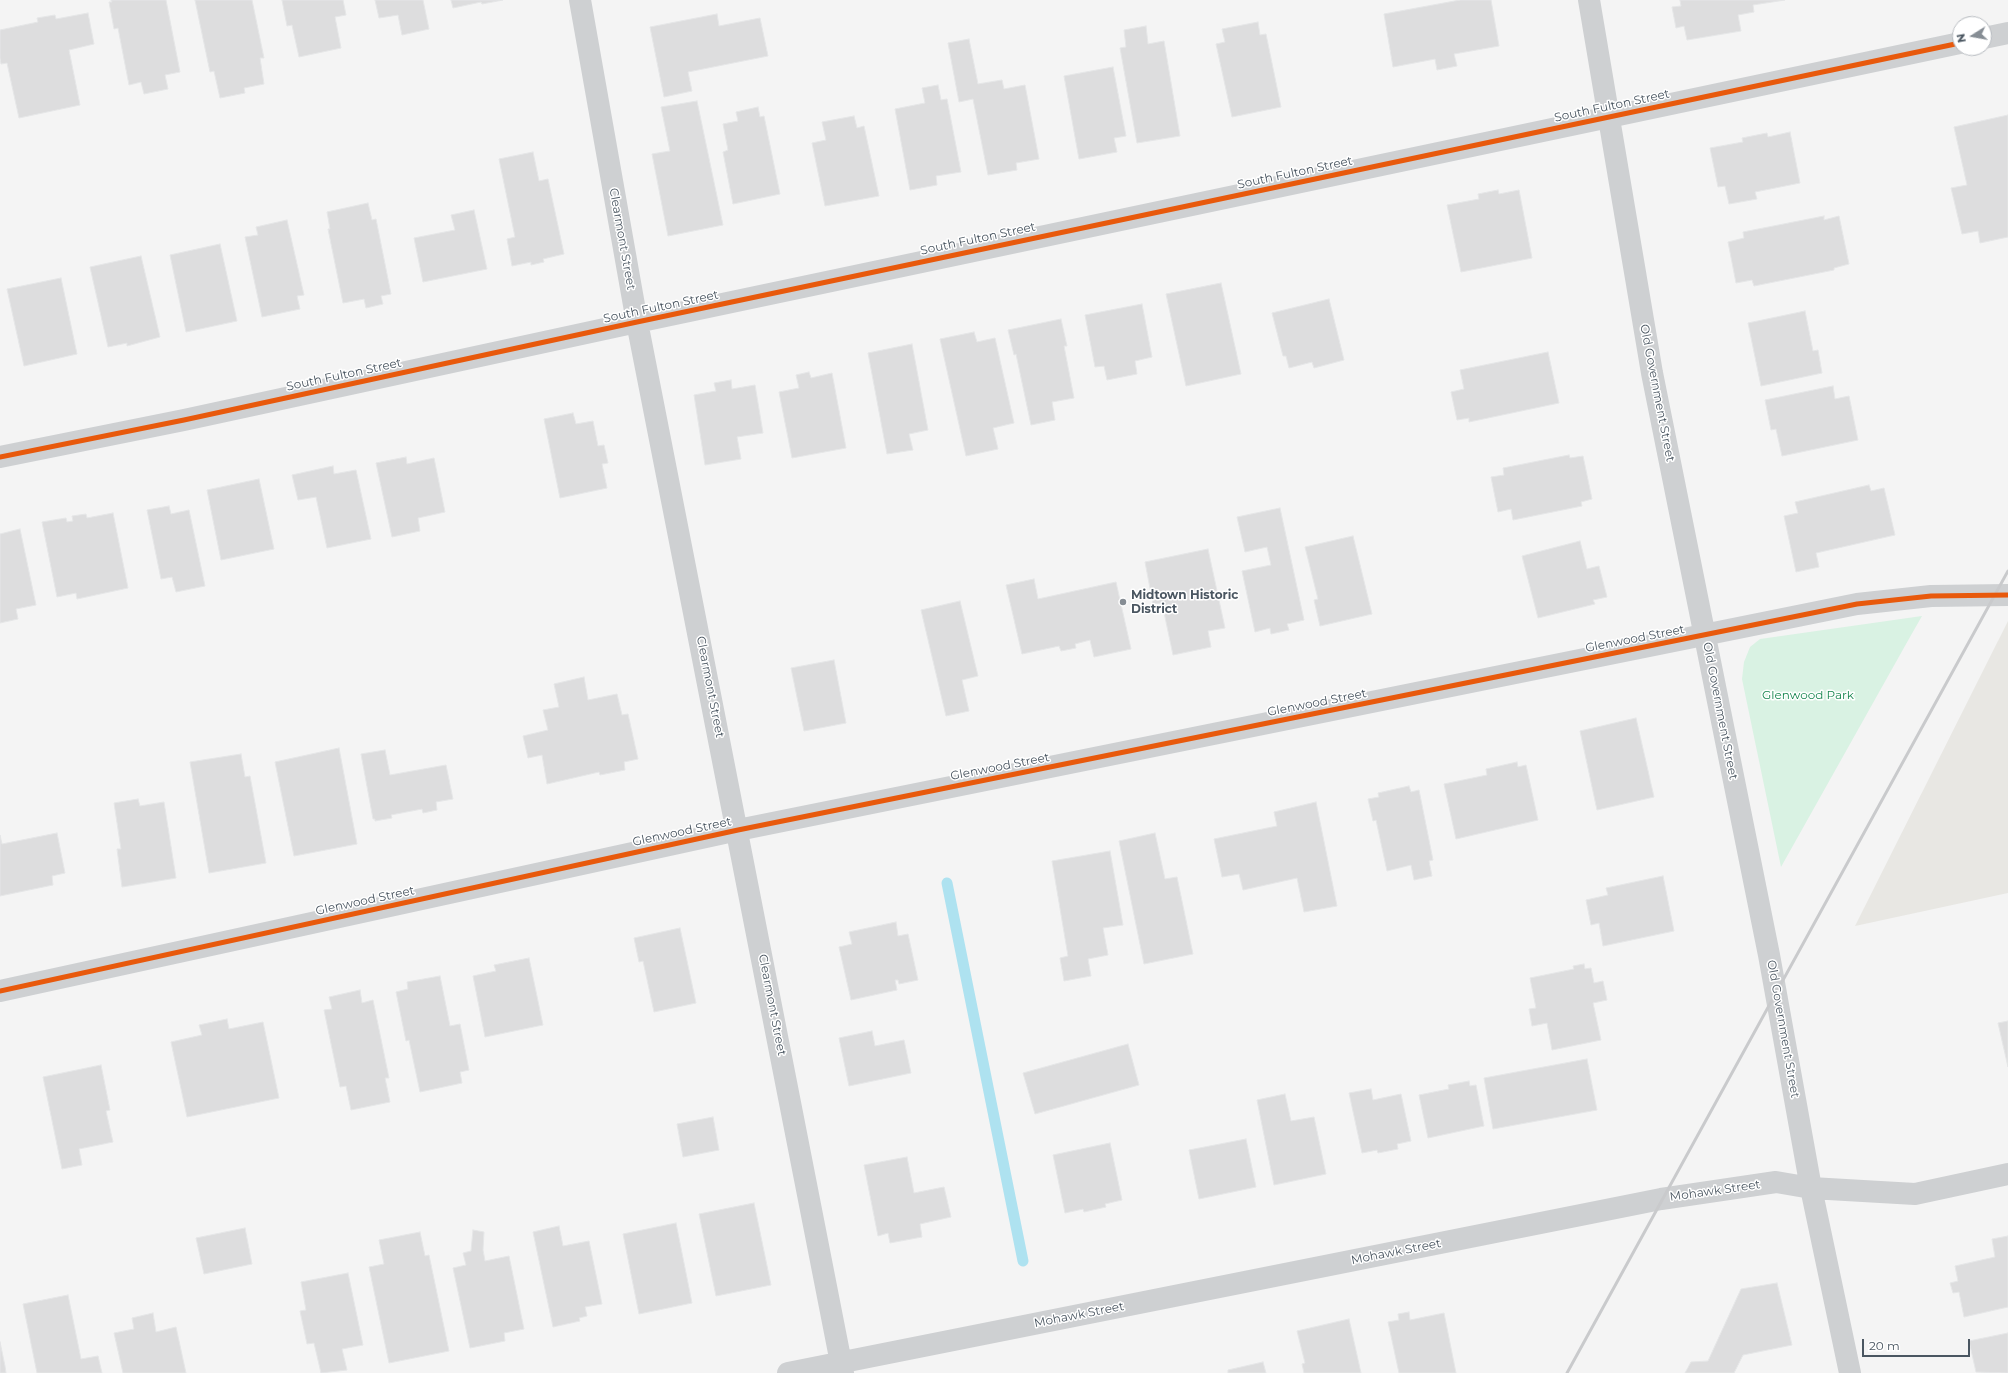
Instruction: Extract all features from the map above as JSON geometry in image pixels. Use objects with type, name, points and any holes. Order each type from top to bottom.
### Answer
[{"type":"street","name":"Clearmont Street","points":[[580,0],[637,322],[738,830],[842,1367]]},
{"type":"street","name":"Old Government Street","points":[[1589,0],[1652,373],[1775,985],[1812,1188],[1850,1373]]},
{"type":"street","points":[[1992,36],[2008,33]]},
{"type":"street","name":"South Fulton Street","points":[[0,458],[1952,45]]},
{"type":"street","name":"Glenwood Street","points":[[0,991],[738,830],[1857,604],[1931,596],[2008,595]]},
{"type":"street","name":"Mohawk Street","points":[[788,1373],[842,1367],[1662,1199],[1776,1182],[1812,1188],[1915,1194],[2008,1174]]},
{"type":"shaded area","points":[[2008,621],[2008,893],[1855,926]]},
{"type":"green space","name":"Glenwood Park","points":[[1922,616],[1781,867],[1742,679],[1744,662],[1750,647],[1760,639]]},
{"type":"building","points":[[111,0],[166,0],[180,72],[165,75],[168,89],[144,94],[141,82],[129,85],[118,28],[114,29],[109,2],[112,2]]},
{"type":"building","points":[[195,0],[252,0],[264,58],[260,58],[264,84],[244,88],[245,93],[220,98],[214,71],[210,72]]},
{"type":"building","points":[[282,0],[343,0],[346,15],[335,17],[341,48],[299,57],[292,25],[287,26]]},
{"type":"building","points":[[375,0],[423,0],[429,29],[402,35],[398,15],[379,18]]},
{"type":"building","points":[[451,0],[503,0],[482,4],[481,2],[453,8]]},
{"type":"building","points":[[1460,0],[1491,0],[1499,46],[1454,54],[1457,66],[1437,70],[1435,59],[1393,67],[1384,14]]},
{"type":"building","points":[[1680,0],[1785,0],[1753,5],[1754,12],[1738,15],[1741,31],[1687,40],[1684,26],[1676,28],[1672,7],[1681,6]]},
{"type":"building","points":[[88,13],[94,44],[69,50],[80,105],[19,118],[7,63],[1,64],[0,30],[38,22],[37,18],[55,15],[56,19]]},
{"type":"building","points":[[717,14],[719,26],[760,18],[768,56],[688,72],[692,91],[664,97],[650,27]]},
{"type":"building","points":[[1258,22],[1260,35],[1266,34],[1281,107],[1232,117],[1216,44],[1225,42],[1222,29]]},
{"type":"building","points":[[1146,26],[1148,44],[1164,41],[1180,136],[1137,143],[1120,48],[1126,47],[1124,30]]},
{"type":"building","points":[[969,39],[978,84],[1002,80],[1004,89],[1025,85],[1039,159],[1016,163],[1017,170],[988,175],[973,99],[959,102],[948,43]]},
{"type":"building","points":[[1113,67],[1126,136],[1114,138],[1117,152],[1079,159],[1064,76]]},
{"type":"building","points":[[938,85],[941,100],[947,99],[961,172],[936,176],[937,185],[910,190],[895,109],[925,103],[922,88]]},
{"type":"building","points":[[697,101],[723,225],[668,236],[652,154],[670,151],[661,107]]},
{"type":"building","points":[[758,107],[760,117],[764,116],[780,194],[733,204],[723,152],[728,150],[723,124],[738,121],[736,112]]},
{"type":"building","points":[[2008,115],[2008,237],[1980,243],[1978,231],[1962,234],[1951,188],[1967,185],[1954,127]]},
{"type":"building","points":[[854,116],[857,128],[864,126],[879,196],[825,206],[812,143],[826,140],[822,122]]},
{"type":"building","points":[[1790,132],[1800,183],[1755,192],[1757,199],[1729,204],[1725,186],[1718,187],[1710,148],[1743,142],[1742,138],[1767,133],[1768,137]]},
{"type":"building","points":[[533,152],[539,181],[548,179],[564,254],[543,259],[544,262],[531,265],[531,262],[512,266],[507,239],[515,237],[499,159]]},
{"type":"building","points":[[1498,190],[1499,194],[1519,190],[1532,258],[1461,272],[1447,205],[1479,199],[1478,194]]},
{"type":"building","points":[[368,203],[372,220],[376,219],[391,294],[381,296],[383,304],[366,308],[364,299],[343,303],[328,229],[330,229],[327,212]]},
{"type":"building","points":[[474,210],[487,269],[423,282],[414,238],[455,230],[451,215]]},
{"type":"building","points":[[1824,216],[1824,220],[1839,216],[1849,264],[1834,268],[1834,270],[1754,286],[1752,280],[1736,283],[1728,242],[1744,238],[1743,232]]},
{"type":"building","points":[[287,220],[304,295],[297,296],[300,309],[262,317],[245,237],[258,235],[256,227]]},
{"type":"building","points":[[220,244],[237,321],[186,332],[170,255]]},
{"type":"building","points":[[141,256],[160,337],[127,346],[127,343],[108,347],[90,267]]},
{"type":"building","points":[[61,278],[77,354],[24,366],[7,289]]},
{"type":"building","points":[[1221,283],[1241,374],[1186,386],[1166,294]]},
{"type":"building","points":[[1329,299],[1344,360],[1314,368],[1312,362],[1289,368],[1286,356],[1283,356],[1272,313]]},
{"type":"building","points":[[1142,304],[1152,357],[1135,361],[1137,374],[1107,380],[1104,366],[1095,367],[1085,315]]},
{"type":"building","points":[[1805,311],[1813,351],[1818,350],[1822,373],[1761,386],[1748,323]]},
{"type":"building","points":[[1061,319],[1067,346],[1064,346],[1074,398],[1052,402],[1055,420],[1031,425],[1016,354],[1014,355],[1008,330]]},
{"type":"building","points":[[974,332],[977,342],[995,338],[1014,423],[993,428],[998,449],[966,456],[940,339]]},
{"type":"building","points":[[912,344],[928,430],[909,434],[913,450],[887,454],[868,353]]},
{"type":"building","points":[[1548,352],[1559,403],[1469,422],[1469,418],[1457,420],[1451,392],[1464,389],[1460,370]]},
{"type":"building","points":[[809,372],[811,378],[832,373],[846,448],[792,458],[779,392],[799,388],[796,375]]},
{"type":"building","points":[[731,380],[732,389],[755,385],[763,433],[737,437],[741,459],[705,465],[694,395],[716,391],[714,383]]},
{"type":"building","points":[[1833,386],[1835,399],[1849,396],[1858,440],[1782,456],[1776,429],[1771,430],[1765,400]]},
{"type":"building","points":[[573,413],[576,424],[593,421],[598,446],[604,445],[608,463],[602,464],[607,488],[560,498],[544,419]]},
{"type":"building","points":[[1569,455],[1570,458],[1583,456],[1592,499],[1581,502],[1582,506],[1513,520],[1511,509],[1498,512],[1491,477],[1504,475],[1503,468]]},
{"type":"building","points":[[406,457],[407,464],[434,458],[445,512],[418,518],[420,531],[392,537],[376,463]]},
{"type":"building","points":[[333,466],[334,474],[356,470],[371,539],[327,548],[316,497],[298,500],[292,475]]},
{"type":"building","points":[[259,479],[274,549],[221,560],[207,490]]},
{"type":"building","points":[[1869,485],[1871,491],[1884,488],[1895,535],[1816,553],[1819,567],[1796,572],[1784,516],[1798,513],[1795,502]]},
{"type":"building","points":[[169,506],[171,514],[189,510],[205,586],[176,592],[172,577],[161,579],[147,510]]},
{"type":"building","points":[[1280,508],[1304,620],[1287,624],[1289,630],[1271,634],[1270,628],[1255,632],[1242,571],[1271,565],[1267,547],[1245,552],[1237,517]]},
{"type":"building","points":[[113,513],[128,588],[77,599],[76,593],[57,597],[42,522],[66,518],[67,522],[73,521],[72,516],[86,514],[87,518]]},
{"type":"building","points":[[20,529],[36,605],[16,609],[18,619],[0,623],[0,534]]},
{"type":"building","points":[[1353,536],[1372,614],[1320,626],[1314,600],[1318,599],[1305,547]]},
{"type":"building","points":[[1580,541],[1587,569],[1599,566],[1607,597],[1593,600],[1595,604],[1538,618],[1522,556]]},
{"type":"building","points":[[1208,549],[1225,628],[1208,631],[1211,647],[1173,655],[1162,603],[1153,604],[1145,562]]},
{"type":"building","points":[[1034,579],[1038,599],[1116,582],[1131,649],[1094,657],[1090,640],[1075,644],[1076,648],[1061,651],[1059,646],[1022,654],[1006,585]]},
{"type":"building","points":[[960,601],[978,676],[962,680],[969,711],[946,716],[921,610]]},
{"type":"building","points":[[834,660],[846,723],[804,731],[791,668]]},
{"type":"building","points":[[584,677],[588,700],[617,694],[622,715],[628,714],[638,759],[624,762],[625,770],[600,775],[599,772],[547,784],[542,755],[528,758],[523,736],[548,730],[543,710],[559,707],[554,684]]},
{"type":"building","points":[[1636,718],[1654,797],[1597,810],[1580,731]]},
{"type":"building","points":[[339,748],[357,844],[294,856],[275,762]]},
{"type":"building","points":[[385,750],[390,775],[446,765],[453,799],[436,802],[437,810],[423,813],[422,809],[391,815],[392,818],[375,821],[375,819],[373,819],[361,754]]},
{"type":"building","points":[[241,754],[245,777],[250,776],[266,863],[209,873],[190,762]]},
{"type":"building","points":[[1517,762],[1518,767],[1526,765],[1538,820],[1456,839],[1444,784],[1487,775],[1486,769]]},
{"type":"building","points":[[1409,786],[1411,792],[1419,790],[1433,860],[1429,861],[1432,876],[1414,880],[1411,865],[1387,871],[1376,820],[1373,821],[1368,799],[1379,797],[1378,793]]},
{"type":"building","points":[[138,799],[140,806],[164,802],[176,878],[122,887],[117,849],[121,849],[114,803]]},
{"type":"building","points":[[1316,802],[1337,906],[1304,912],[1297,878],[1243,890],[1239,874],[1222,877],[1214,839],[1277,826],[1274,812]]},
{"type":"building","points":[[57,833],[65,873],[52,876],[53,885],[0,896],[0,835],[2,844]]},
{"type":"building","points":[[1155,833],[1165,879],[1177,877],[1193,954],[1144,964],[1119,841]]},
{"type":"building","points":[[1110,851],[1123,925],[1103,928],[1108,955],[1088,959],[1091,976],[1064,981],[1060,958],[1068,956],[1052,861]]},
{"type":"building","points":[[1663,876],[1674,931],[1603,946],[1599,923],[1591,925],[1586,900],[1608,895],[1606,888]]},
{"type":"building","points":[[896,922],[898,936],[908,934],[918,980],[899,984],[898,980],[895,980],[897,990],[851,1000],[839,947],[852,944],[849,932]]},
{"type":"building","points":[[680,928],[696,1003],[654,1012],[643,961],[639,962],[634,938]]},
{"type":"building","points":[[529,958],[543,1025],[485,1037],[473,976],[496,971],[494,965]]},
{"type":"building","points":[[1584,964],[1585,969],[1591,968],[1594,983],[1603,981],[1607,1000],[1593,1003],[1601,1040],[1552,1050],[1547,1023],[1532,1026],[1529,1009],[1536,1008],[1530,978],[1574,969],[1573,966]]},
{"type":"building","points":[[440,976],[450,1026],[460,1024],[469,1070],[460,1072],[462,1083],[420,1092],[409,1040],[406,1041],[396,992],[408,989],[407,982]]},
{"type":"building","points":[[360,990],[362,1003],[373,1000],[389,1078],[385,1078],[390,1102],[351,1110],[346,1086],[340,1087],[324,1010],[332,1009],[329,997]]},
{"type":"building","points":[[227,1019],[229,1029],[263,1022],[279,1098],[187,1117],[171,1042],[202,1035],[199,1025]]},
{"type":"building","points":[[2008,1021],[2008,1067],[1998,1023]]},
{"type":"building","points":[[872,1031],[875,1046],[904,1040],[911,1073],[849,1086],[839,1038]]},
{"type":"building","points":[[1128,1044],[1139,1085],[1035,1114],[1023,1073]]},
{"type":"building","points":[[1587,1059],[1597,1110],[1493,1129],[1484,1078]]},
{"type":"building","points":[[101,1065],[110,1110],[106,1111],[113,1142],[79,1149],[82,1165],[62,1169],[43,1077]]},
{"type":"building","points":[[1469,1081],[1470,1086],[1476,1085],[1484,1126],[1428,1138],[1419,1095],[1449,1089],[1448,1085]]},
{"type":"building","points":[[1371,1089],[1373,1100],[1401,1094],[1411,1141],[1397,1144],[1398,1149],[1378,1153],[1377,1150],[1362,1153],[1349,1093]]},
{"type":"building","points":[[1285,1094],[1291,1121],[1314,1117],[1326,1174],[1274,1185],[1257,1100]]},
{"type":"building","points":[[713,1117],[719,1150],[683,1157],[677,1124]]},
{"type":"building","points":[[1246,1139],[1256,1187],[1199,1199],[1189,1150]]},
{"type":"building","points":[[1110,1143],[1122,1200],[1105,1204],[1106,1207],[1084,1212],[1083,1209],[1065,1213],[1053,1155]]},
{"type":"building","points":[[907,1157],[914,1193],[944,1187],[951,1217],[920,1224],[922,1237],[890,1243],[888,1233],[878,1236],[864,1165]]},
{"type":"building","points":[[754,1203],[771,1285],[716,1296],[699,1214]]},
{"type":"building","points":[[676,1223],[692,1303],[639,1314],[623,1234]]},
{"type":"building","points":[[559,1226],[563,1246],[589,1241],[602,1304],[585,1307],[587,1316],[579,1318],[580,1321],[553,1327],[533,1232]]},
{"type":"building","points":[[245,1228],[252,1264],[204,1274],[196,1238]]},
{"type":"building","points":[[473,1230],[484,1232],[483,1250],[485,1261],[509,1256],[524,1329],[504,1333],[505,1341],[470,1348],[453,1268],[466,1265],[463,1253],[471,1251]]},
{"type":"building","points":[[420,1232],[425,1256],[429,1255],[449,1351],[389,1363],[369,1267],[384,1264],[379,1240]]},
{"type":"building","points":[[2008,1236],[2008,1307],[1964,1317],[1959,1292],[1953,1293],[1950,1283],[1958,1281],[1955,1266],[1995,1257],[1992,1239]]},
{"type":"building","points":[[348,1273],[363,1345],[342,1349],[347,1370],[321,1373],[314,1343],[307,1344],[300,1311],[306,1310],[301,1282]]},
{"type":"building","points":[[1777,1283],[1792,1345],[1743,1355],[1734,1373],[1685,1373],[1691,1362],[1708,1361],[1741,1289]]},
{"type":"building","points":[[68,1295],[81,1359],[98,1356],[102,1373],[37,1373],[23,1304]]},
{"type":"building","points":[[1409,1312],[1410,1320],[1444,1313],[1456,1373],[1399,1373],[1388,1322],[1399,1320],[1398,1314]]},
{"type":"building","points":[[153,1313],[156,1332],[176,1327],[186,1373],[123,1373],[114,1333],[134,1329],[132,1318]]},
{"type":"building","points":[[1349,1319],[1361,1373],[1304,1373],[1302,1364],[1305,1363],[1297,1331]]},
{"type":"building","points":[[2008,1333],[2008,1373],[1976,1372],[1969,1341]]},
{"type":"building","points":[[0,1342],[5,1366],[6,1373],[0,1373]]},
{"type":"building","points":[[1263,1362],[1266,1373],[1228,1373],[1228,1370]]},
{"type":"waterway","points":[[947,883],[1023,1261]]},
{"type":"railway","points":[[1567,1373],[2008,571]]},
{"type":"cycle path","points":[[0,457],[184,420],[637,322],[1952,45]]},
{"type":"cycle path","points":[[0,991],[738,830],[1857,604],[1931,596],[2008,595]]},
{"type":"place","name":"Midtown Historic District","points":[[1123,602]]}]
